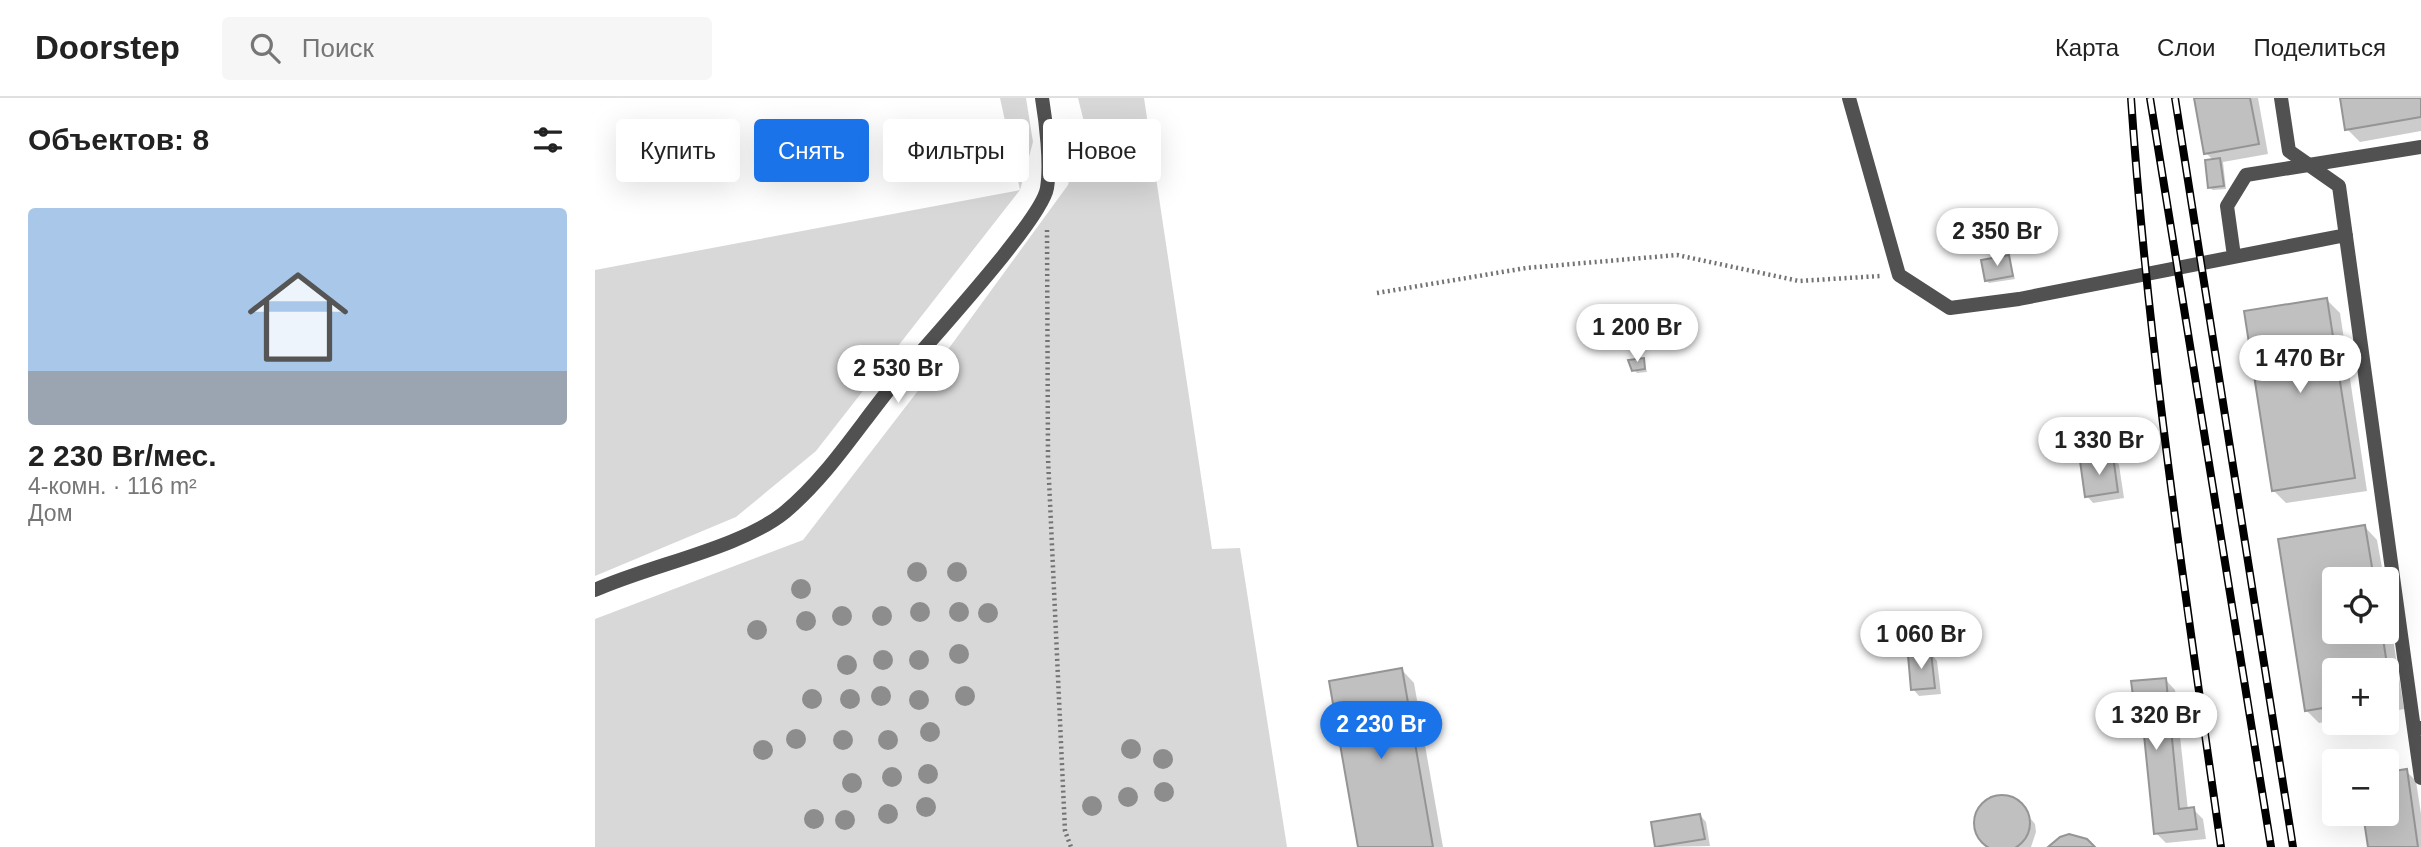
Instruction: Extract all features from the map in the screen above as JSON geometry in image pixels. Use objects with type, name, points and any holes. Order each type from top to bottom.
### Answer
[{"type":"street","points":[[595,590],[631,574],[747,535],[785,512],[835,460],[889,388],[1025,228],[1047,189],[1042,98]]},
{"type":"street","points":[[1849,98],[1899,275],[1950,308],[2019,299],[2346,235]]},
{"type":"street","points":[[2281,98],[2290,151],[2339,186],[2417,729],[2421,778]]},
{"type":"street","points":[[2234,256],[2227,206],[2246,175],[2421,148]]},
{"type":"path","points":[[1047,189],[1048,458],[1065,831],[1072,847]]},
{"type":"path","points":[[1377,293],[1526,268],[1677,255],[1798,281],[1899,275]]},
{"type":"shaded area","points":[[1000,98],[1026,98],[1033,142],[1029,157],[1029,119],[1005,119]]},
{"type":"shaded area","points":[[1078,98],[1144,98],[1147,119],[1083,119]]},
{"type":"shaded area","points":[[1069,182],[1157,182],[1212,549],[1240,548],[1287,847],[595,847],[595,619],[803,540],[917,392]]},
{"type":"shaded area","points":[[1020,190],[816,451],[736,517],[595,576],[595,270]]},
{"type":"building","points":[[2194,98],[2250,98],[2259,144],[2204,154]]},
{"type":"building","points":[[2340,98],[2421,98],[2421,117],[2345,130]]},
{"type":"building","points":[[2220,158],[2224,186],[2208,188],[2205,160]]},
{"type":"building","points":[[2009,255],[2013,276],[1985,281],[1981,260]]},
{"type":"building","points":[[2327,298],[2355,478],[2272,491],[2244,311]]},
{"type":"building","points":[[1644,358],[1645,369],[1632,371],[1628,360]]},
{"type":"building","points":[[2113,456],[2118,492],[2085,497],[2080,461]]},
{"type":"building","points":[[2365,525],[2372,567],[2322,567],[2322,644],[2384,644],[2386,658],[2322,658],[2322,708],[2305,711],[2278,539]]},
{"type":"building","points":[[1931,652],[1935,688],[1911,690],[1908,655]]},
{"type":"building","points":[[1402,668],[1433,847],[1358,847],[1329,681]]},
{"type":"building","points":[[2166,678],[2179,809],[2194,807],[2197,829],[2154,834],[2143,725],[2116,728],[2113,698],[2133,696],[2131,681]]},
{"type":"building","points":[[2407,769],[2418,847],[2368,847],[2365,826],[2399,826],[2399,770]]},
{"type":"building","points":[[2002,795],[2017,800],[2025,808],[2029,818],[2025,838],[2013,848],[1987,846],[1979,838],[1974,823],[1979,808],[1987,800]]},
{"type":"building","points":[[1700,814],[1705,839],[1655,847],[1651,822]]},
{"type":"building","points":[[2069,834],[2087,839],[2095,847],[2048,847],[2060,837]]},
{"type":"railway","points":[[2131,98],[2158,380],[2221,847]]},
{"type":"railway","points":[[2150,98],[2271,847]]},
{"type":"railway","points":[[2175,98],[2293,847]]}]
